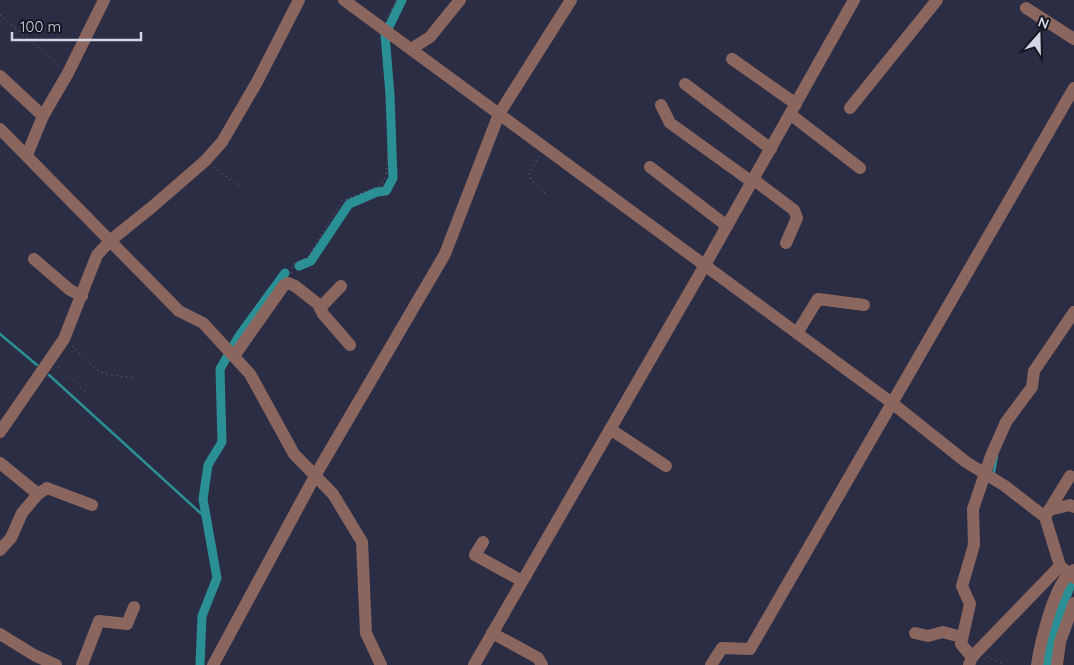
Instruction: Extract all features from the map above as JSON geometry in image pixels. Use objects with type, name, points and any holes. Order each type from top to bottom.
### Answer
[{"type":"street","points":[[27,155],[43,116],[68,73],[104,0]]},
{"type":"street","points":[[0,432],[64,339],[97,255],[111,240],[205,160],[222,142],[257,82],[299,0]]},
{"type":"street","points":[[344,0],[892,403],[966,462],[1047,514],[1070,573]]},
{"type":"street","points":[[406,46],[430,37],[460,0]]},
{"type":"street","points":[[213,665],[315,476],[445,254],[499,114],[571,0]]},
{"type":"street","points":[[474,665],[705,265],[854,0]]},
{"type":"street","points":[[850,108],[937,0]]},
{"type":"street","points":[[1026,8],[1074,39]]},
{"type":"street","points":[[732,59],[860,168]]},
{"type":"street","points":[[0,76],[43,116]]},
{"type":"street","points":[[685,84],[771,149]]},
{"type":"street","points":[[710,665],[722,648],[750,649],[1074,88]]},
{"type":"street","points":[[661,106],[670,123],[794,210],[798,218],[786,243]]},
{"type":"street","points":[[0,129],[111,240],[179,312],[203,323],[250,374],[294,454],[333,494],[362,542],[366,633],[381,665]]},
{"type":"street","points":[[650,167],[727,226]]},
{"type":"street","points":[[34,260],[70,290],[82,296]]},
{"type":"street","points":[[234,356],[284,285],[288,283],[295,286],[318,304],[323,314],[350,345]]},
{"type":"street","points":[[320,308],[340,286]]},
{"type":"street","points":[[797,333],[818,299],[864,305]]},
{"type":"street","points":[[1070,573],[973,658],[961,644],[961,637],[970,604],[962,586],[974,545],[973,509],[991,456],[1006,422],[1032,386],[1034,371],[1074,312]]},
{"type":"street","points":[[610,429],[666,466]]},
{"type":"street","points":[[0,463],[38,494]]},
{"type":"street","points":[[1047,514],[1070,476]]},
{"type":"street","points":[[0,550],[11,538],[22,513],[38,494],[47,488],[92,505]]},
{"type":"street","points":[[1047,514],[1070,505],[1074,507]]},
{"type":"street","points":[[483,542],[475,555],[522,581]]},
{"type":"street","points":[[1037,665],[1040,643],[1059,589],[1070,573]]},
{"type":"street","points":[[1057,665],[1060,642],[1074,603]]},
{"type":"street","points":[[82,665],[99,621],[127,624],[134,607]]},
{"type":"street","points":[[915,634],[928,636],[943,632],[961,637]]},
{"type":"street","points":[[492,633],[538,658],[542,665]]},
{"type":"street","points":[[0,634],[34,655],[56,665]]},
{"type":"path","points":[[379,26],[391,11],[396,0]]},
{"type":"path","points":[[0,15],[68,73]]},
{"type":"path","points":[[544,147],[529,173],[531,180],[545,193]]},
{"type":"path","points":[[288,283],[294,264],[309,256],[342,201],[381,185],[386,176],[388,149]]},
{"type":"path","points":[[205,160],[239,186]]},
{"type":"path","points":[[64,339],[98,371],[111,375],[136,378]]},
{"type":"path","points":[[50,360],[88,393]]},
{"type":"path","points":[[973,658],[1005,665]]},
{"type":"waterway","points":[[299,266],[311,261],[349,204],[377,192],[386,191],[393,178],[390,95],[385,35],[402,0]]},
{"type":"waterway","points":[[200,665],[202,616],[217,578],[203,499],[208,465],[222,442],[220,369],[239,336],[285,273]]},
{"type":"waterway","points":[[0,334],[37,365]]},
{"type":"waterway","points":[[49,375],[207,519]]},
{"type":"waterway","points":[[994,472],[997,456]]},
{"type":"waterway","points":[[1047,665],[1053,632],[1070,587],[1074,582]]}]
